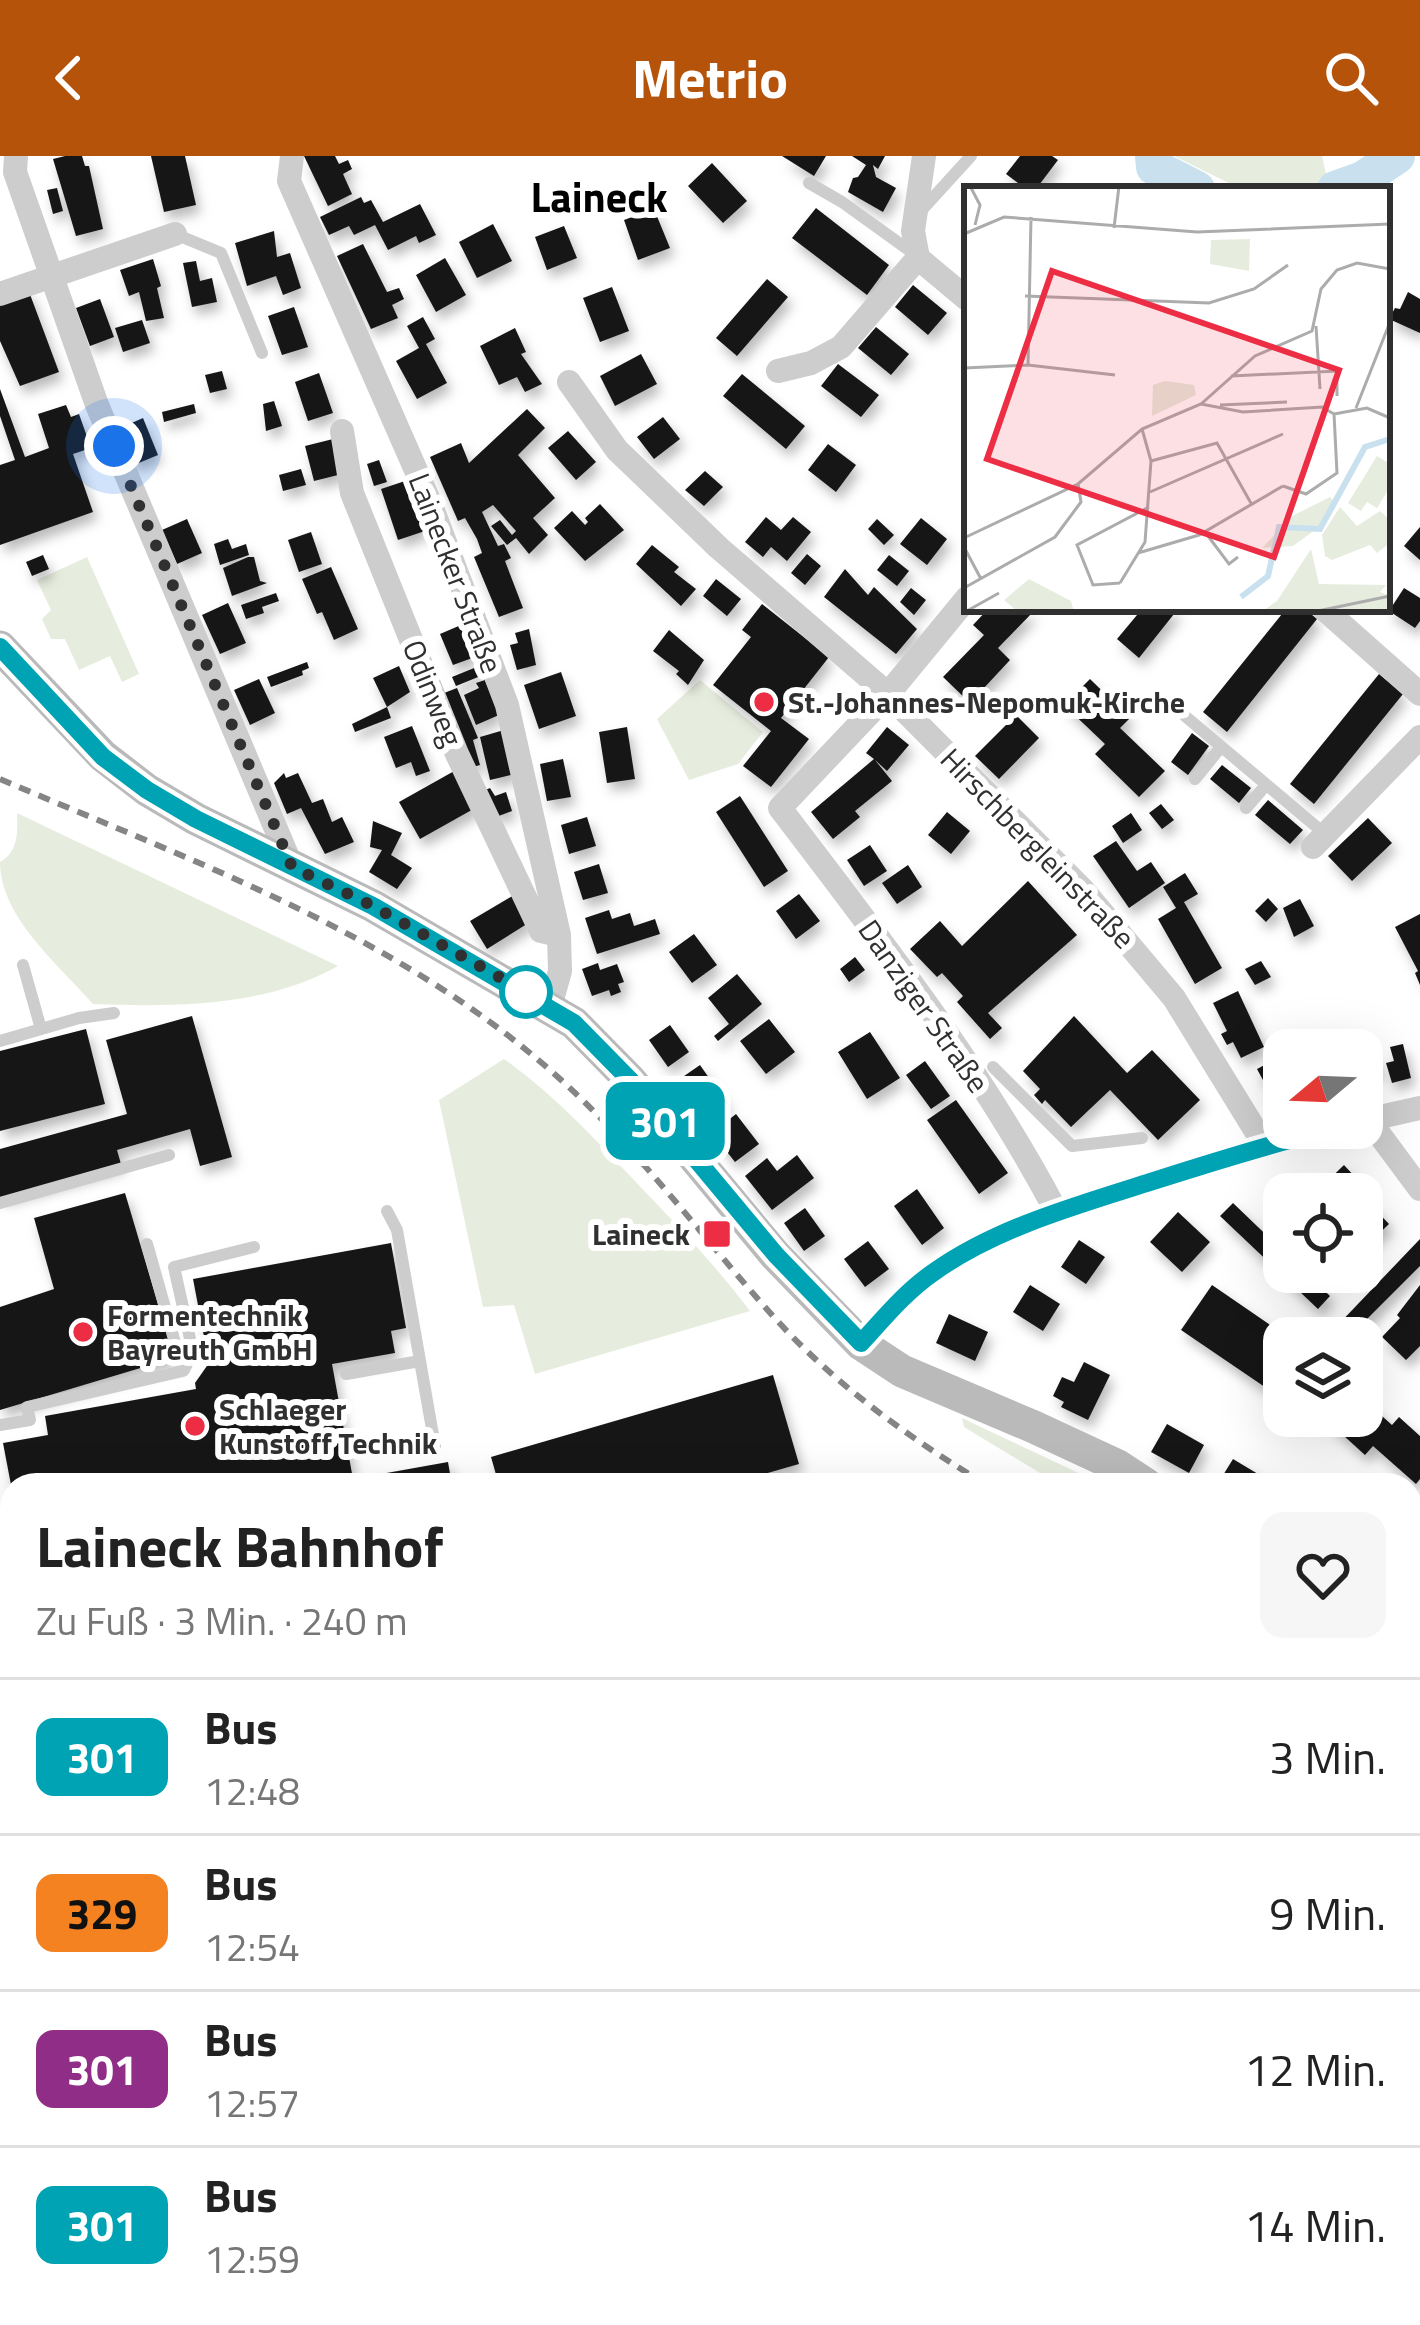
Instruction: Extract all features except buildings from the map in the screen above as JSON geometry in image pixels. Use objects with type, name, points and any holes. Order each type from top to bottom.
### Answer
[{"type":"street","points":[[16,156],[15,172],[97,405],[292,867]]},
{"type":"street","name":"Lainecker Straße","points":[[292,156],[289,181],[429,500],[507,705],[559,935],[560,971],[550,1006]]},
{"type":"street","points":[[778,370],[811,363],[841,347],[918,258],[915,218],[924,156]]},
{"type":"street","points":[[0,294],[175,234]]},
{"type":"street","points":[[918,258],[964,296]]},
{"type":"street","name":"Hirschbergleinstraße","points":[[569,382],[617,450],[719,548],[888,694],[1083,890],[1155,972],[1263,1143]]},
{"type":"street","name":"Odinweg","points":[[342,431],[352,493],[457,754],[542,931],[559,935]]},
{"type":"street","points":[[888,694],[964,602]]},
{"type":"street","points":[[1328,612],[1416,681]]},
{"type":"street","points":[[0,647],[103,757],[147,790],[373,906],[574,1023],[630,1080],[776,1255],[861,1343],[902,1371],[1034,1426],[1129,1473]]},
{"type":"street","name":"Danziger Straße","points":[[888,694],[780,808],[942,1030],[1033,1167],[1056,1211]]},
{"type":"street","points":[[1319,841],[1420,736]]},
{"type":"street","points":[[1383,1116],[1420,1108]]},
{"type":"street","points":[[1383,1143],[1420,1189]]},
{"type":"street","points":[[861,1343],[894,1305],[961,1255],[1056,1211],[1263,1147]]},
{"type":"lane","points":[[915,218],[971,156]]},
{"type":"lane","points":[[809,183],[918,258]]},
{"type":"lane","points":[[175,234],[221,254],[262,353]]},
{"type":"lane","points":[[1185,716],[1266,784],[1319,841]]},
{"type":"lane","points":[[1195,779],[1221,747]]},
{"type":"lane","points":[[1246,808],[1266,784]]},
{"type":"lane","points":[[23,965],[41,1029]]},
{"type":"lane","points":[[0,1041],[115,1013]]},
{"type":"lane","points":[[993,1067],[1072,1146],[1142,1138]]},
{"type":"lane","points":[[0,1203],[169,1155]]},
{"type":"lane","points":[[387,1211],[397,1229],[434,1446]]},
{"type":"lane","points":[[147,1244],[183,1372]]},
{"type":"lane","points":[[183,1372],[193,1352],[174,1268],[254,1247]]},
{"type":"lane","points":[[346,1374],[420,1361]]},
{"type":"lane","points":[[0,1425],[30,1420],[27,1407],[183,1372]]},
{"type":"green space","points":[[1174,156],[1322,156],[1328,183],[1334,186],[1235,186]]},
{"type":"green space","points":[[87,557],[139,674],[122,682],[110,656],[79,670],[65,639],[51,639],[42,619],[51,610],[37,580]]},
{"type":"green space","points":[[700,680],[763,732],[738,764],[689,780],[657,719]]},
{"type":"green space","points":[[17,813],[338,966],[281,990],[219,1002],[93,1004],[34,939],[10,902],[0,862],[14,847]]},
{"type":"green space","points":[[504,1059],[602,1147],[750,1311],[535,1374],[514,1305],[483,1307],[439,1100]]},
{"type":"green space","points":[[962,1418],[1079,1473],[1040,1473],[964,1427]]},
{"type":"waterway","points":[[1153,156],[1154,167],[1191,186]]},
{"type":"waterway","points":[[1343,186],[1397,156]]},
{"type":"railway","points":[[0,779],[293,906],[433,983],[499,1028],[617,1135],[773,1316],[821,1364],[901,1429],[968,1473]]},
{"type":"bus line","name":"301","points":[[0,647],[103,757],[147,790],[373,906],[574,1023],[630,1080],[816,1300],[861,1343],[894,1305],[961,1255],[1056,1211],[1263,1147]]},
{"type":"place","name":"St.-Johannes-Nepomuk-Kirche","points":[[764,702]]},
{"type":"place","name":"Laineck","points":[[717,1234]]},
{"type":"place","name":"Formentechnik Bayreuth GmbH","points":[[83,1332]]},
{"type":"place","name":"Schlaeger Kunstoff Technik","points":[[195,1426]]},
{"type":"district","name":"Laineck","points":[[599,196]]},
{"type":"route","points":[[114,446],[292,867],[373,906],[526,992]]}]
